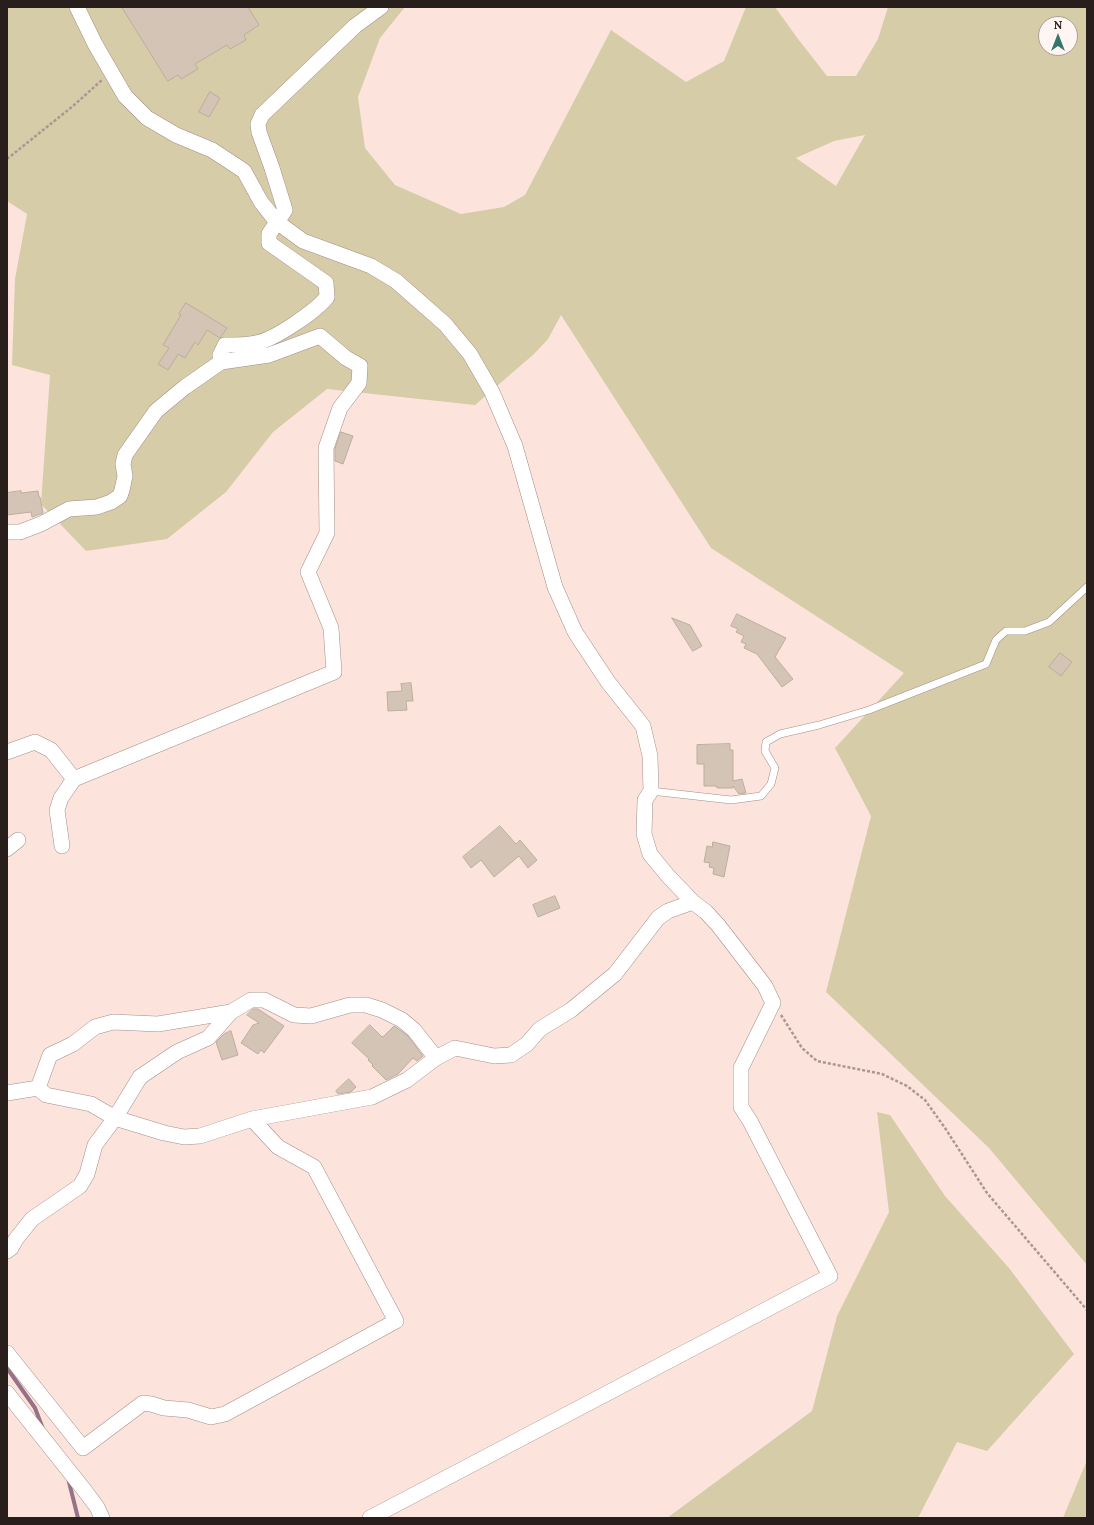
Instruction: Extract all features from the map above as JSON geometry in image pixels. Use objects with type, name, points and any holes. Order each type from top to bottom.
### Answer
[{"type":"street","points":[[77,7],[95,44],[124,96],[147,118],[176,135],[212,150],[244,171],[261,202],[277,222],[303,241],[371,266],[396,281],[445,324],[470,354],[492,392],[515,446],[555,587],[574,632],[608,682],[643,726],[650,756],[651,791],[645,800],[644,834],[650,854],[693,902],[706,912],[718,925],[765,986],[773,1003],[741,1068],[741,1107],[750,1121],[830,1276],[370,1518]]},
{"type":"street","points":[[221,362],[220,355],[225,345],[256,343],[277,334],[322,304],[327,297],[326,283],[269,243],[269,234],[285,210],[259,132],[258,124],[262,115],[349,31],[381,7]]},
{"type":"street","points":[[7,532],[20,532],[41,524],[69,509],[97,507],[111,502],[120,496],[124,476],[123,464],[125,456],[156,411],[185,387],[221,362],[269,355],[320,336],[346,358],[360,366],[358,383],[340,408],[326,448],[327,534],[308,572],[330,628],[334,672],[74,779],[61,798],[57,810],[62,846]]},
{"type":"street","points":[[7,752],[35,742],[51,750],[74,779]]},
{"type":"street","points":[[38,1088],[46,1095],[90,1104],[115,1118],[164,1133],[184,1137],[200,1136],[252,1119],[372,1097],[407,1080],[436,1058],[455,1048],[494,1056],[511,1055],[526,1044],[540,1029],[571,1010],[615,974],[658,918],[668,911],[693,902]]},
{"type":"street","points":[[7,1251],[11,1248],[16,1239],[32,1219],[80,1186],[87,1174],[95,1145],[115,1118],[140,1077],[177,1052],[208,1038],[231,1012],[251,1000],[264,1000],[294,1015],[311,1016],[350,1005],[366,1005],[382,1010],[402,1020],[414,1030],[436,1058]]},
{"type":"street","points":[[38,1088],[50,1055],[73,1044],[95,1027],[113,1022],[158,1024],[231,1012]]},
{"type":"street","points":[[7,1093],[38,1088]]},
{"type":"street","points":[[7,1353],[83,1448],[143,1404],[188,1410],[211,1417],[225,1414],[396,1322],[314,1167],[278,1147],[252,1119]]},
{"type":"street","points":[[7,1393],[85,1491],[97,1507],[102,1518]]},
{"type":"lane","points":[[651,791],[731,800],[761,796],[771,784],[775,768],[765,751],[766,742],[780,734],[819,725],[869,710],[986,664],[996,640],[1006,631],[1025,631],[1049,622],[1087,588]]},
{"type":"path","points":[[7,159],[73,106],[111,72]]},
{"type":"path","points":[[773,1003],[802,1048],[817,1061],[882,1074],[907,1086],[925,1100],[987,1193],[1087,1310]]},
{"type":"shaded area","points":[[7,7],[405,7],[380,38],[358,97],[365,148],[395,185],[461,214],[504,207],[525,195],[611,30],[686,82],[724,61],[746,7],[775,7],[827,76],[856,76],[878,39],[888,7],[1087,7],[1087,1265],[989,1148],[826,992],[871,816],[835,748],[904,673],[711,548],[561,315],[548,339],[534,354],[475,405],[327,389],[273,432],[226,492],[167,539],[86,551],[41,504],[50,375],[12,365],[15,279],[27,214],[7,201]],"holes":[[[865,135],[836,186],[796,158],[834,141]]]},
{"type":"shaded area","points":[[877,1112],[890,1115],[945,1196],[1009,1268],[1074,1354],[987,1451],[957,1442],[918,1518],[667,1518],[812,1411],[837,1316],[889,1212]]},
{"type":"shaded area","points":[[1087,1460],[1087,1518],[1063,1518]]},
{"type":"building","points":[[122,7],[248,7],[259,25],[244,35],[246,40],[230,49],[227,45],[195,64],[198,69],[181,79],[178,75],[168,81]]},
{"type":"building","points":[[210,92],[220,98],[209,117],[199,112]]},
{"type":"building","points":[[186,303],[227,328],[220,338],[207,330],[198,345],[195,342],[185,358],[178,354],[168,370],[158,364],[169,348],[163,345],[181,315],[179,314]]},
{"type":"building","points":[[341,432],[353,436],[343,464],[335,461],[335,449]]},
{"type":"building","points":[[21,491],[21,493],[38,491],[43,513],[32,517],[31,512],[7,515],[7,493]]},
{"type":"building","points":[[737,614],[786,638],[775,657],[793,679],[782,687],[757,654],[744,648],[746,644],[741,642],[744,636],[736,632],[738,629],[731,626]]},
{"type":"building","points":[[672,618],[690,625],[702,646],[693,651]]},
{"type":"building","points":[[1060,653],[1072,662],[1061,676],[1049,667]]},
{"type":"building","points":[[411,683],[413,701],[406,701],[407,710],[388,711],[387,692],[402,691],[401,684]]},
{"type":"building","points":[[730,744],[730,750],[733,750],[733,781],[742,779],[746,793],[739,794],[733,786],[733,788],[717,788],[716,786],[704,786],[704,764],[697,764],[697,745]]},
{"type":"building","points":[[500,826],[516,844],[520,840],[537,860],[528,868],[519,856],[494,877],[481,860],[471,868],[463,857]]},
{"type":"building","points":[[713,842],[730,846],[724,877],[713,874],[714,868],[709,867],[710,863],[704,862],[707,846],[712,847]]},
{"type":"building","points":[[555,896],[560,908],[538,917],[533,905]]},
{"type":"building","points":[[253,1009],[258,1009],[284,1026],[264,1053],[261,1050],[258,1054],[241,1043],[253,1025],[259,1023],[247,1015]]},
{"type":"building","points":[[370,1025],[382,1037],[394,1026],[408,1036],[423,1056],[417,1061],[413,1058],[398,1074],[386,1080],[372,1066],[373,1065],[368,1060],[369,1059],[352,1043]]},
{"type":"building","points":[[231,1031],[238,1055],[222,1060],[216,1042],[224,1034]]},
{"type":"building","points":[[349,1079],[356,1087],[351,1092],[338,1094],[336,1091]]},
{"type":"waterway","points":[[7,1368],[35,1408],[43,1429]]},
{"type":"waterway","points":[[68,1478],[78,1518]]}]
